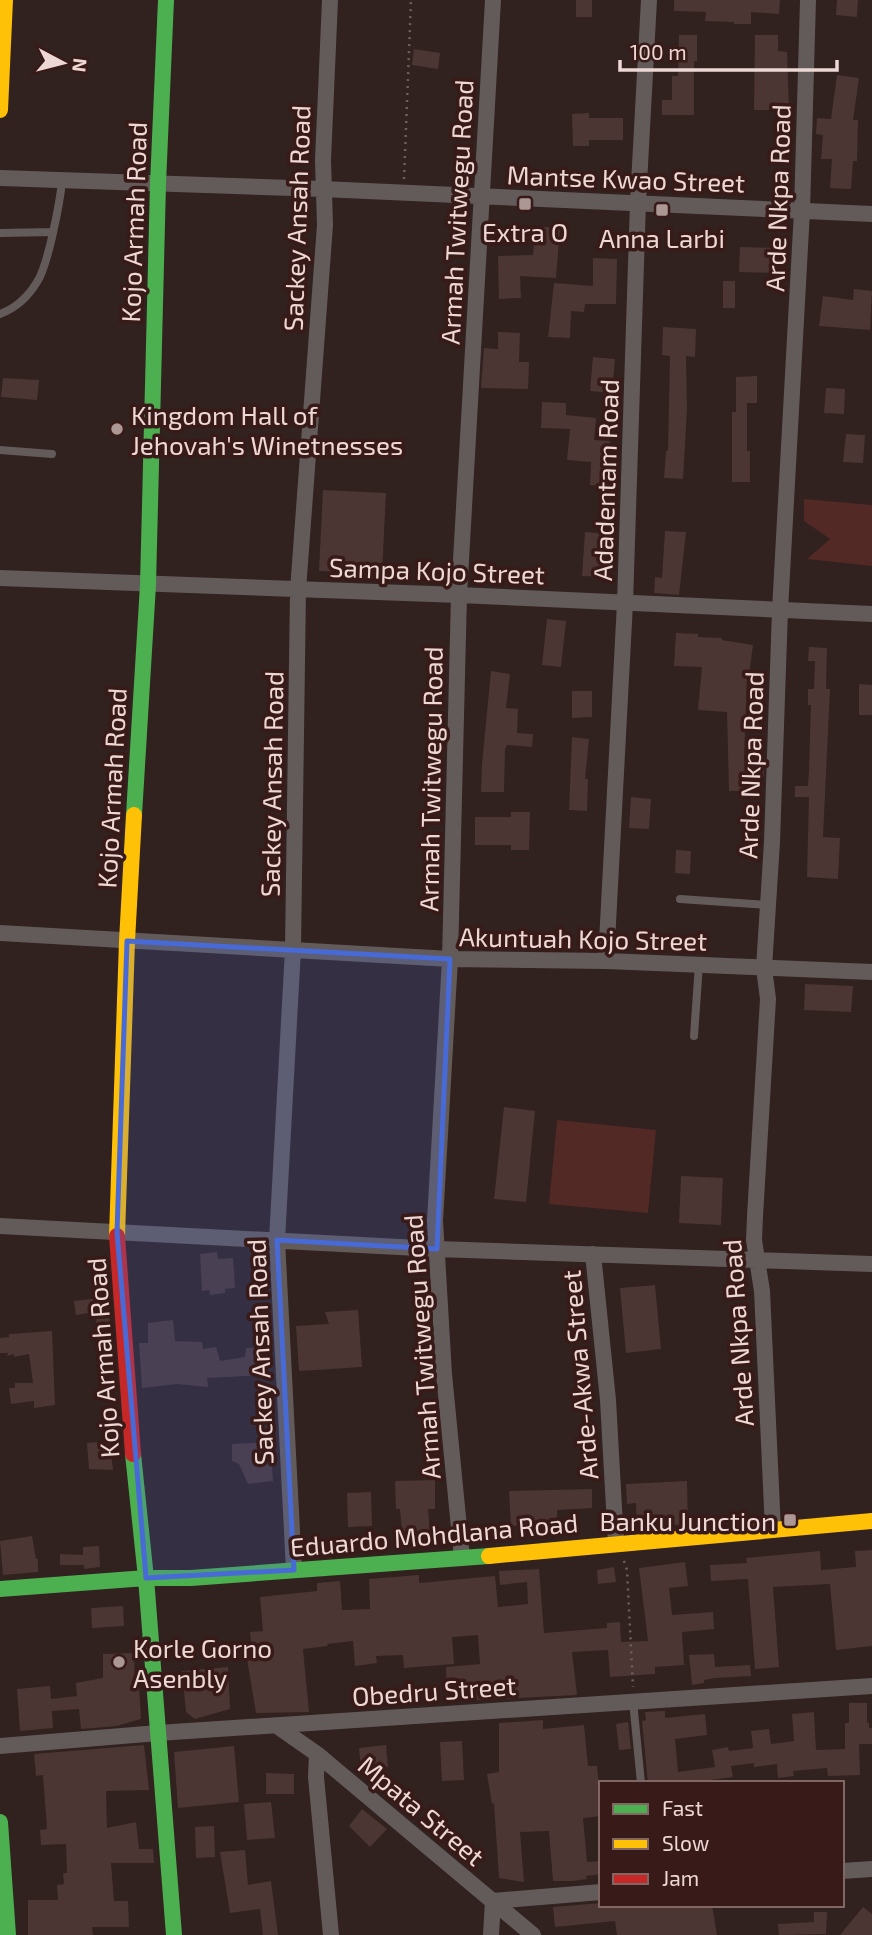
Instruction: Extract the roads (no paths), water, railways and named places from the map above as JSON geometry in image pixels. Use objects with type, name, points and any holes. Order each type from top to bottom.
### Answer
[{"type":"street","name":"Kojo Armah Road","points":[[166,0],[158,184],[148,585],[127,941],[117,1232],[174,1935]]},
{"type":"street","name":"Sackey Ansah Road","points":[[294,1570],[277,1240],[293,949],[298,590],[325,225],[323,188],[330,0]]},
{"type":"street","name":"Armah Twitwegu Road","points":[[462,1558],[444,1374],[435,1221],[450,959],[459,595],[493,0]]},
{"type":"street","name":"Adadentam Road","points":[[606,961],[625,603],[649,0]]},
{"type":"street","name":"Arde Nkpa Road","points":[[772,1530],[762,1291],[754,1240],[768,999],[764,968],[802,211],[808,0]]},
{"type":"street","points":[[0,110],[3,6]]},
{"type":"street","name":"Mantse Kwao Street","points":[[0,178],[323,188],[404,194],[872,214]]},
{"type":"street","name":"Sampa Kojo Street","points":[[0,578],[872,614]]},
{"type":"street","name":"Akuntuah Kojo Street","points":[[0,933],[450,959],[606,961],[872,972]]},
{"type":"street","points":[[0,1226],[437,1249],[872,1264]]},
{"type":"street","name":"Arde-Akwa Street","points":[[593,1254],[608,1401],[617,1543]]},
{"type":"street","name":"Eduardo Mohdlana Road","points":[[0,1589],[462,1558],[872,1521]]},
{"type":"street","name":"Obedru Street","points":[[0,1746],[158,1733],[872,1686]]},
{"type":"street","name":"Mpata Street","points":[[277,1726],[317,1755],[533,1935]]},
{"type":"street","points":[[317,1755],[316,1777],[331,1935]]},
{"type":"street","points":[[0,1822],[3,1912],[8,1935]]},
{"type":"street","points":[[844,1871],[872,1869]]},
{"type":"street","points":[[491,1935],[493,1901],[599,1892]]},
{"type":"lane","points":[[0,314],[15,308],[39,281],[61,199],[62,181]]},
{"type":"lane","points":[[0,233],[52,232]]},
{"type":"lane","points":[[0,450],[52,454]]},
{"type":"lane","points":[[680,898],[769,905]]},
{"type":"lane","points":[[694,1036],[699,964]]},
{"type":"lane","points":[[634,1701],[641,1781]]},
{"type":"place","name":"Extra O","points":[[525,204]]},
{"type":"place","name":"Anna Larbi","points":[[662,210]]},
{"type":"place","name":"Kingdom Hall of Jehovah's Winetnesses","points":[[117,429]]},
{"type":"place","name":"Banku Junction","points":[[790,1520]]},
{"type":"place","name":"Korle Gorno Asenbly","points":[[119,1662]]}]
